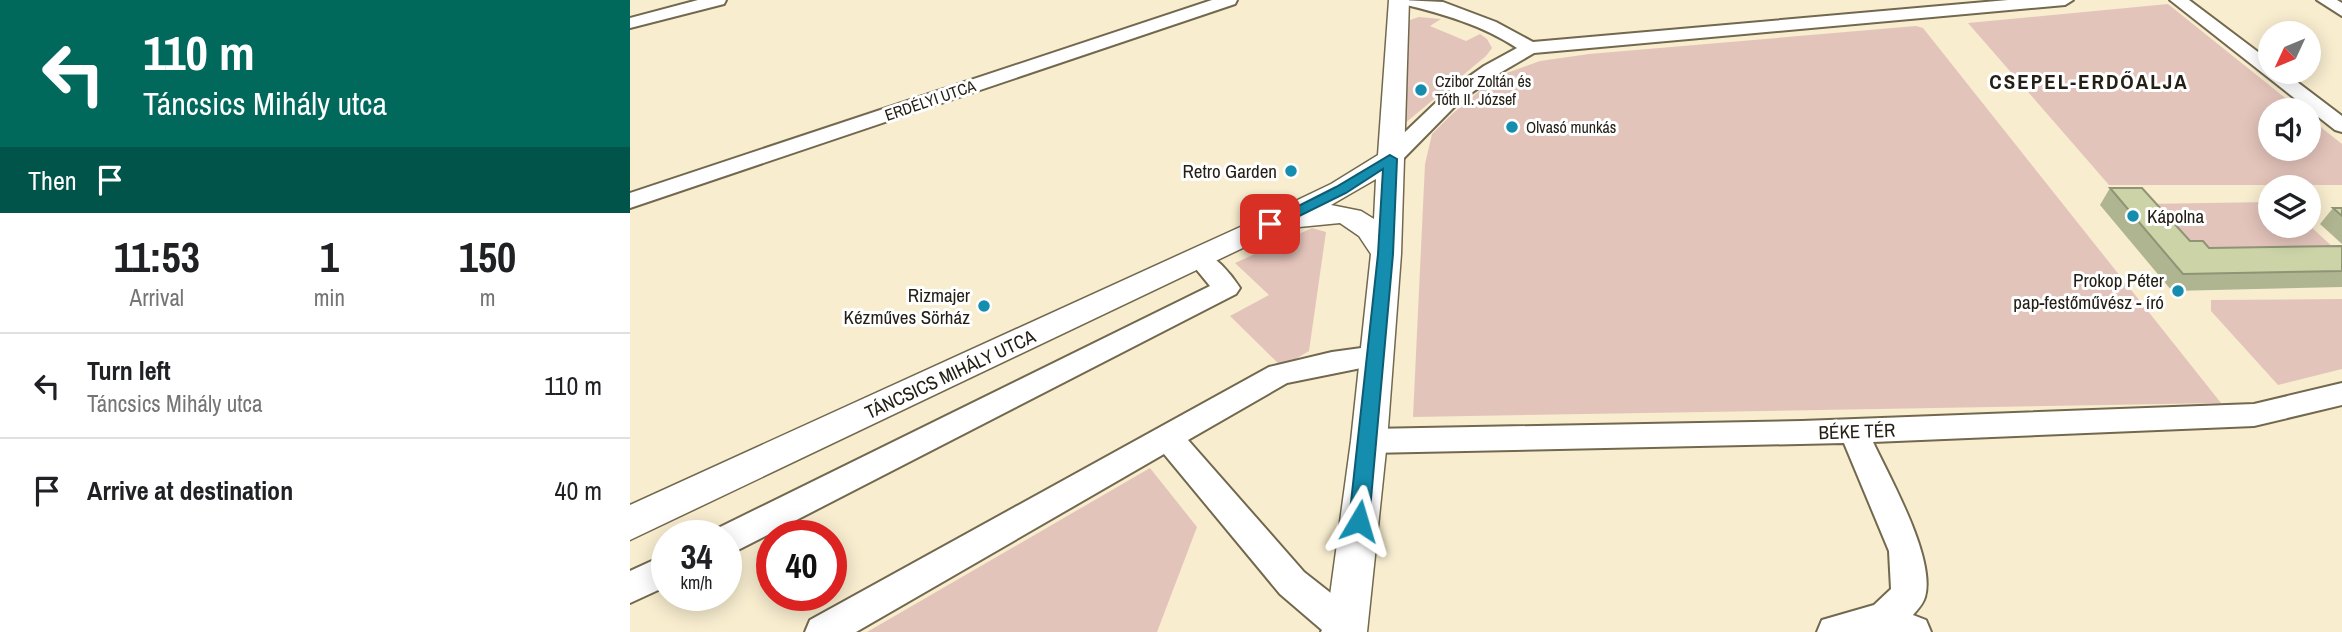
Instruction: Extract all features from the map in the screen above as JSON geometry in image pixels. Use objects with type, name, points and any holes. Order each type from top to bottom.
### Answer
[{"type":"street","points":[[630,23],[718,0]]},
{"type":"street","name":"ERDÉLYI UTCA","points":[[630,201],[1229,0]]},
{"type":"street","points":[[1344,631],[1368,441],[1386,254],[1399,0]]},
{"type":"street","points":[[1409,0],[1424,1],[1511,37],[1530,48]]},
{"type":"street","points":[[1390,159],[1452,97],[1491,69],[1530,48],[2065,0]]},
{"type":"street","points":[[2178,0],[2258,61]]},
{"type":"street","points":[[2325,0],[2342,11]]},
{"type":"street","points":[[1396,24],[1407,16],[1453,13]]},
{"type":"street","points":[[2288,84],[2342,126]]},
{"type":"street","name":"TÁNCSICS MIHÁLY UTCA","points":[[630,523],[1341,190],[1390,159]]},
{"type":"street","name":"TÁNCSICS MIHÁLY UTCA","points":[[1270,224],[1318,214],[1349,216],[1365,223],[1373,231],[1386,254]]},
{"type":"street","points":[[742,532],[1227,288],[1199,258]]},
{"type":"street","points":[[823,632],[1279,374],[1332,362],[1376,356]]},
{"type":"street","name":"BÉKE TÉR","points":[[1368,441],[1854,432],[2254,415],[2342,394]]},
{"type":"street","points":[[1835,632],[1898,626],[1909,595],[1906,551],[1854,432]]},
{"type":"street","points":[[1168,438],[1292,583],[1344,631]]},
{"type":"street","points":[[630,588],[651,577]]},
{"type":"shaded area","points":[[2168,4],[2258,76],[2258,84],[2268,84],[2285,98],[2258,98],[2258,161],[2321,161],[2321,127],[2342,144],[2342,185],[2321,185],[2321,175],[2258,175],[2258,185],[2109,185],[1968,23]]},
{"type":"shaded area","points":[[1419,17],[1441,19],[1430,26],[1466,41],[1480,34],[1492,48],[1486,56],[1404,124],[1407,21]]},
{"type":"shaded area","points":[[1916,26],[1923,28],[2221,403],[1413,417],[1425,164],[1432,134],[1496,77],[1540,61],[1589,54]]},
{"type":"shaded area","points":[[2258,202],[2258,238],[2321,236],[2337,251],[2202,258],[2145,204]]},
{"type":"shaded area","points":[[1312,228],[1326,232],[1309,351],[1282,367],[1230,316],[1269,295],[1235,263]]},
{"type":"shaded area","points":[[2342,299],[2342,369],[2278,385],[2211,311],[2211,300]]},
{"type":"shaded area","points":[[1150,468],[1197,527],[1157,632],[867,632]]},
{"type":"building","points":[[2110,188],[2142,188],[2190,241],[2203,241],[2209,248],[2342,246],[2342,271],[2183,274]]},
{"type":"building","points":[[2333,208],[2342,208],[2342,216]]},
{"type":"place","name":"Czibor Zoltán és Tóth II. József","points":[[1421,90]]},
{"type":"place","name":"Olvasó munkás","points":[[1512,127]]},
{"type":"place","name":"Retro Garden","points":[[1291,171]]},
{"type":"place","name":"Kápolna","points":[[2133,216]]},
{"type":"place","name":"Prokop Péter pap-festőművész - író","points":[[2178,291]]},
{"type":"place","name":"Rizmajer Kézműves Sörház","points":[[984,306]]},
{"type":"district","name":"CSEPEL-ERDŐALJA","points":[[2089,82]]},
{"type":"route","points":[[1270,224],[1341,190],[1390,159],[1386,254],[1359,521]]}]
